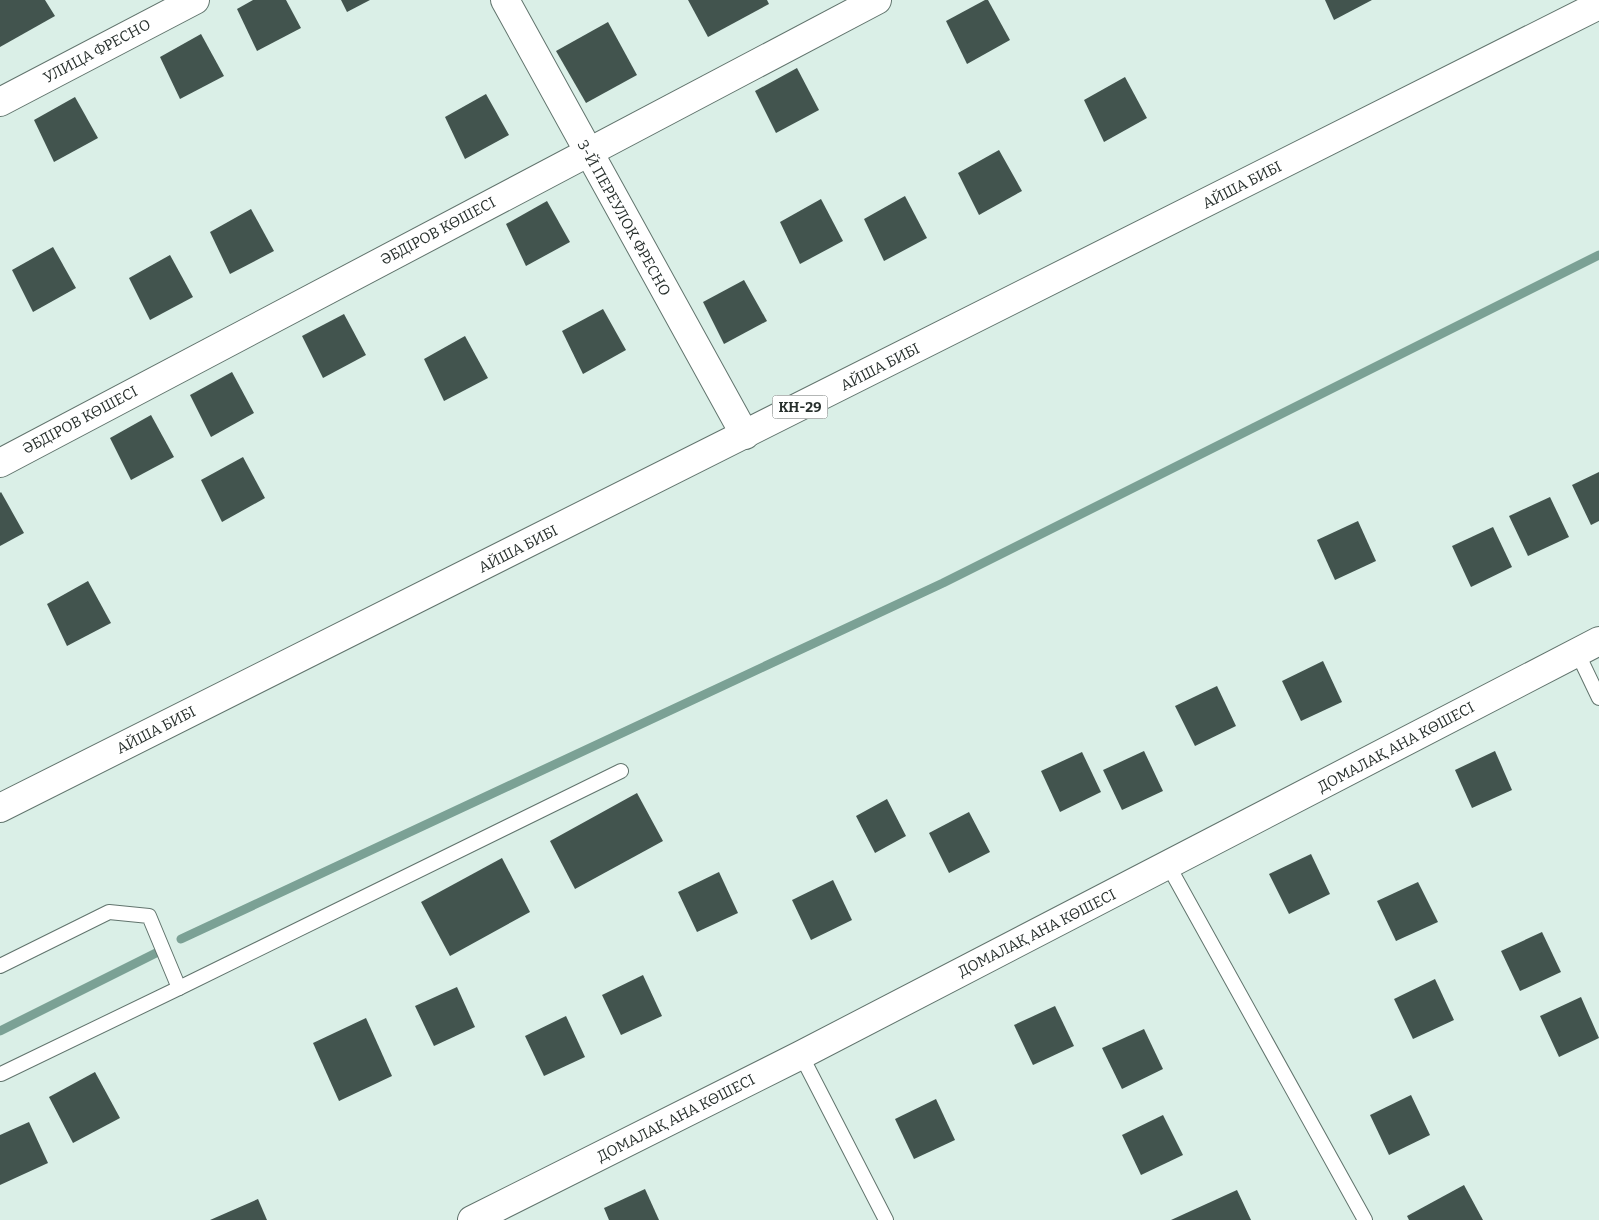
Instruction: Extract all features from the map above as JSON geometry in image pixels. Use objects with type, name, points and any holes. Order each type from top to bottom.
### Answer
[{"type":"street","name":"УЛИЦА ФРЕСНО","points":[[0,102],[195,0]]},
{"type":"street","name":"3-Й ПЕРЕУЛОК ФРЕСНО","points":[[505,0],[587,152],[745,435]]},
{"type":"street","name":"ӘБДІРОВ КӨШЕСІ","points":[[0,463],[877,0]]},
{"type":"street","name":"АЙША БИБІ","points":[[0,808],[1599,5]]},
{"type":"street","name":"ДОМАЛАҚ АНА КӨШЕСІ","points":[[472,1220],[801,1055],[1588,647]]},
{"type":"lane","points":[[1588,647],[1599,698]]},
{"type":"lane","points":[[1,1074],[621,771]]},
{"type":"lane","points":[[1168,865],[1365,1220]]},
{"type":"lane","points":[[0,966],[109,912],[131,913],[149,916],[179,988]]},
{"type":"lane","points":[[801,1055],[886,1220]]},
{"type":"building","points":[[0,0],[45,0],[55,16],[0,47]]},
{"type":"building","points":[[253,0],[286,0],[301,28],[257,51],[237,9]]},
{"type":"building","points":[[341,0],[370,0],[347,12]]},
{"type":"building","points":[[688,0],[767,0],[769,4],[708,37]]},
{"type":"building","points":[[988,0],[1010,40],[967,64],[946,21]]},
{"type":"building","points":[[1325,0],[1372,0],[1334,20]]},
{"type":"building","points":[[608,22],[637,75],[586,103],[556,51]]},
{"type":"building","points":[[201,34],[224,76],[180,99],[160,57]]},
{"type":"building","points":[[797,68],[819,110],[776,133],[755,91]]},
{"type":"building","points":[[1125,77],[1147,118],[1104,142],[1084,100]]},
{"type":"building","points":[[486,94],[509,135],[465,159],[445,117]]},
{"type":"building","points":[[75,97],[98,138],[54,162],[34,120]]},
{"type":"building","points":[[999,150],[1022,191],[979,215],[958,173]]},
{"type":"building","points":[[905,196],[927,238],[884,261],[864,219]]},
{"type":"building","points":[[821,199],[843,241],[800,264],[780,222]]},
{"type":"building","points":[[547,201],[570,242],[526,266],[506,224]]},
{"type":"building","points":[[251,209],[274,251],[230,274],[210,232]]},
{"type":"building","points":[[53,247],[76,288],[33,312],[12,270]]},
{"type":"building","points":[[170,255],[193,297],[150,320],[129,278]]},
{"type":"building","points":[[744,280],[767,321],[724,344],[703,302]]},
{"type":"building","points":[[603,309],[626,350],[583,374],[562,331]]},
{"type":"building","points":[[344,314],[366,355],[323,378],[302,336]]},
{"type":"building","points":[[465,336],[488,378],[444,401],[424,359]]},
{"type":"building","points":[[232,372],[254,413],[211,437],[190,395]]},
{"type":"building","points":[[151,415],[174,457],[131,480],[110,438]]},
{"type":"building","points":[[243,457],[265,498],[222,522],[201,480]]},
{"type":"building","points":[[1599,472],[1599,521],[1591,525],[1572,485]]},
{"type":"building","points":[[0,493],[24,533],[0,546]]},
{"type":"building","points":[[1550,497],[1569,537],[1528,556],[1509,516]]},
{"type":"building","points":[[1358,521],[1376,561],[1335,580],[1317,540]]},
{"type":"building","points":[[1493,527],[1512,567],[1471,587],[1452,546]]},
{"type":"building","points":[[88,581],[111,623],[67,646],[47,604]]},
{"type":"building","points":[[1323,661],[1342,702],[1301,721],[1282,681]]},
{"type":"building","points":[[1217,686],[1236,726],[1195,746],[1175,706]]},
{"type":"building","points":[[1144,751],[1163,791],[1122,810],[1103,770]]},
{"type":"building","points":[[1495,751],[1512,790],[1472,808],[1455,770]]},
{"type":"building","points":[[1082,752],[1101,792],[1060,812],[1041,771]]},
{"type":"building","points":[[637,793],[663,841],[575,889],[550,841]]},
{"type":"building","points":[[887,799],[906,836],[875,853],[856,816]]},
{"type":"building","points":[[969,812],[990,852],[949,873],[929,833]]},
{"type":"building","points":[[1311,854],[1330,894],[1289,914],[1269,874]]},
{"type":"building","points":[[502,858],[530,912],[450,956],[421,902]]},
{"type":"building","points":[[719,872],[738,913],[697,932],[678,892]]},
{"type":"building","points":[[833,880],[852,920],[811,940],[792,900]]},
{"type":"building","points":[[1418,882],[1438,922],[1396,941],[1377,901]]},
{"type":"building","points":[[1542,932],[1561,972],[1520,991],[1501,951]]},
{"type":"building","points":[[643,975],[662,1016],[621,1035],[602,995]]},
{"type":"building","points":[[1435,979],[1454,1020],[1413,1039],[1394,999]]},
{"type":"building","points":[[457,987],[475,1027],[434,1046],[415,1006]]},
{"type":"building","points":[[1581,997],[1599,1038],[1559,1057],[1540,1016]]},
{"type":"building","points":[[1055,1006],[1074,1046],[1033,1065],[1014,1025]]},
{"type":"building","points":[[566,1016],[585,1057],[544,1076],[525,1036]]},
{"type":"building","points":[[366,1018],[392,1076],[339,1101],[313,1043]]},
{"type":"building","points":[[1144,1029],[1163,1069],[1122,1089],[1102,1048]]},
{"type":"building","points":[[95,1072],[120,1118],[73,1143],[49,1097]]},
{"type":"building","points":[[1411,1095],[1430,1135],[1389,1155],[1370,1115]]},
{"type":"building","points":[[936,1099],[955,1140],[914,1159],[895,1119]]},
{"type":"building","points":[[1163,1115],[1183,1155],[1141,1175],[1122,1135]]},
{"type":"building","points":[[29,1122],[48,1163],[0,1185],[0,1135]]},
{"type":"building","points":[[1464,1185],[1483,1220],[1409,1220],[1407,1216]]},
{"type":"building","points":[[645,1189],[659,1220],[609,1220],[604,1208]]},
{"type":"building","points":[[1237,1190],[1251,1220],[1171,1220]]},
{"type":"building","points":[[258,1199],[267,1220],[210,1220]]},
{"type":"waterway","points":[[181,939],[943,583],[1599,255]]},
{"type":"waterway","points":[[0,1031],[156,953]]}]
